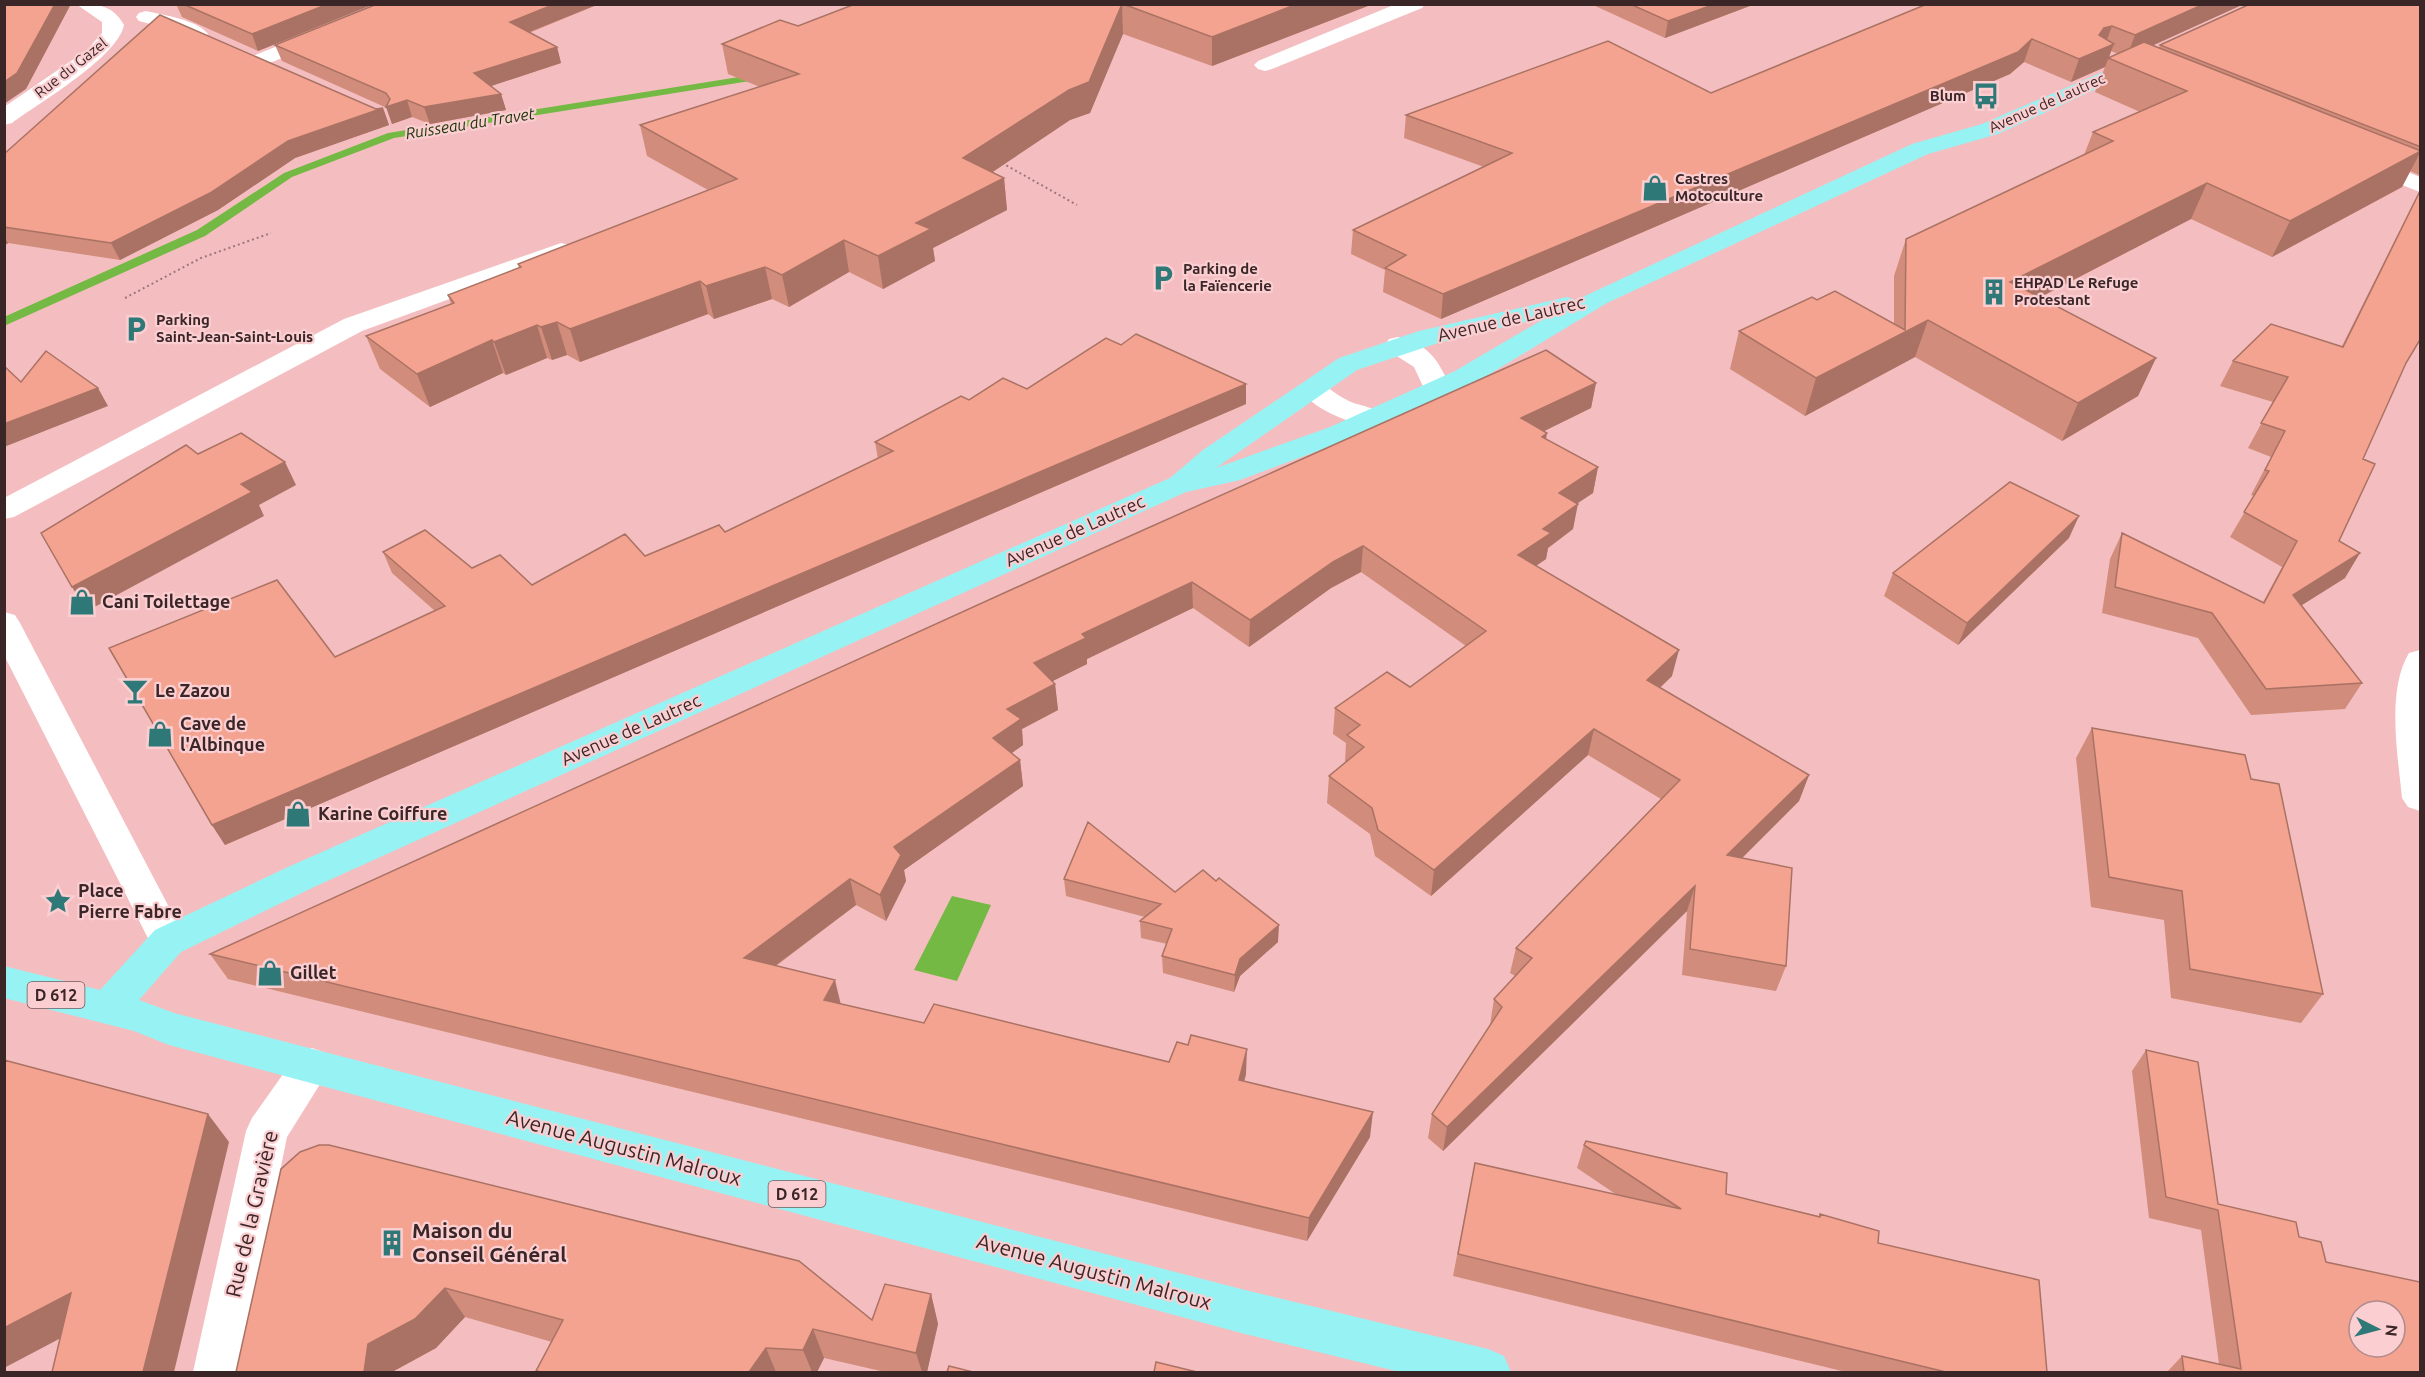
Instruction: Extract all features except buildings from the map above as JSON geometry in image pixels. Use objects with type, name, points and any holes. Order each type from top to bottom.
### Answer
[{"type":"main road","name":"Avenue de Lautrec","points":[[108,1008],[168,940],[312,873],[1178,485],[1230,474],[1340,434],[1465,377],[1598,298],[1920,149],[1990,129],[2162,52]]},
{"type":"main road","name":"Avenue de Lautrec","points":[[1920,149],[1962,117]]},
{"type":"main road","name":"Avenue de Lautrec","points":[[1178,485],[1213,456],[1348,364],[1398,345],[1598,298]]},
{"type":"main road","name":"Avenue Augustin Malroux","points":[[4,982],[139,1016],[169,1028],[1245,1312],[1488,1372]]},
{"type":"street","points":[[86,4],[110,18],[114,25]]},
{"type":"street","name":"Rue du Gazel","points":[[4,118],[94,54],[112,35],[114,25],[146,17],[167,4]]},
{"type":"street","points":[[260,60],[400,4]]},
{"type":"street","points":[[1265,65],[1415,4]]},
{"type":"street","points":[[146,17],[176,24],[218,42]]},
{"type":"street","points":[[239,51],[280,70]]},
{"type":"street","points":[[2103,56],[2158,78]]},
{"type":"street","points":[[2343,154],[2421,185]]},
{"type":"street","points":[[4,510],[353,325],[585,242]]},
{"type":"street","points":[[1398,345],[1426,363],[1437,389]]},
{"type":"street","points":[[1313,389],[1336,406],[1372,418]]},
{"type":"street","points":[[4,623],[168,940]]},
{"type":"street","points":[[2421,661],[2411,711],[2421,798]]},
{"type":"street","name":"Rue de la Gravière","points":[[216,1372],[267,1131],[312,1065]]},
{"type":"path","points":[[1000,162],[1077,205]]},
{"type":"path","points":[[125,298],[201,258],[271,233]]},
{"type":"shaded area","points":[[952,896],[991,905],[957,981],[914,970]]},
{"type":"waterway","name":"Ruisseau du Travet","points":[[4,322],[201,233],[288,175],[392,135],[764,76]]},
{"type":"place","name":"Blum","points":[[1986,96]]},
{"type":"place","name":"Castres Motoculture","points":[[1655,188]]},
{"type":"place","name":"Parking de la Faïencerie","points":[[1163,278]]},
{"type":"place","name":"EHPAD Le Refuge Protestant","points":[[1994,292]]},
{"type":"place","name":"Parking Saint-Jean-Saint-Louis","points":[[136,329]]},
{"type":"place","name":"Cani Toilettage","points":[[82,602]]},
{"type":"place","name":"Le Zazou","points":[[135,691]]},
{"type":"place","name":"Cave de l'Albinque","points":[[160,734]]},
{"type":"place","name":"Karine Coiffure","points":[[298,814]]},
{"type":"place","name":"Place Pierre Fabre","points":[[58,901]]},
{"type":"place","name":"Gillet","points":[[270,973]]},
{"type":"place","name":"Maison du Conseil Général","points":[[392,1243]]}]
